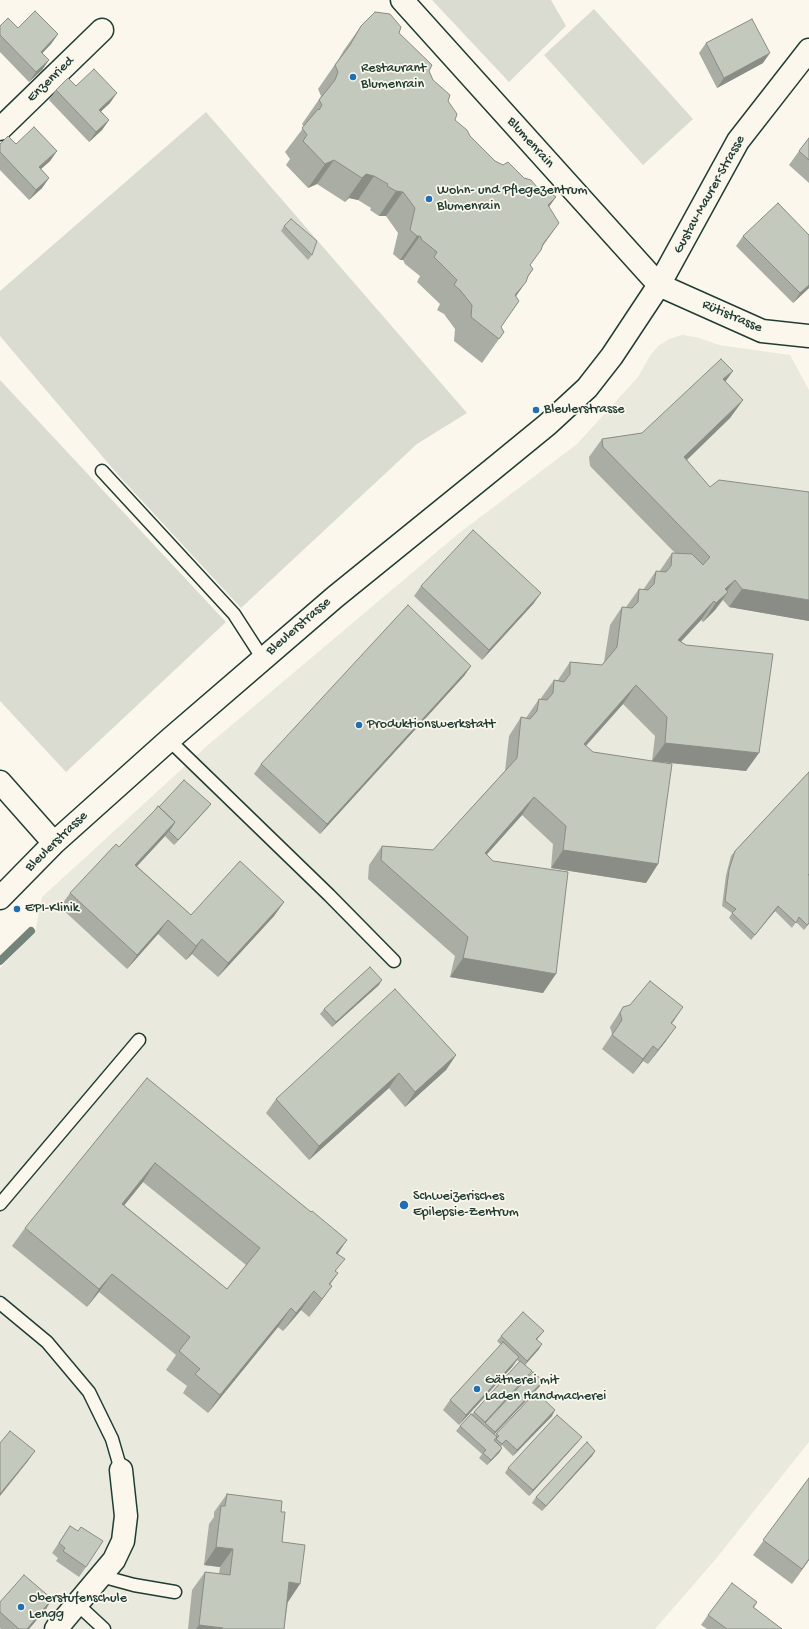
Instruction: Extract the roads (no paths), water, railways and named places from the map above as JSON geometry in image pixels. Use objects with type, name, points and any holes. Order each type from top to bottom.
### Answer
[{"type":"street","name":"Blumenrain","points":[[402,0],[659,285]]},
{"type":"street","name":"Enzenried","points":[[0,129],[102,30]]},
{"type":"street","name":"Gustav-Maurer-Strasse","points":[[659,285],[738,141],[809,50]]},
{"type":"street","name":"Rütistrasse","points":[[659,285],[762,331],[809,336]]},
{"type":"street","name":"Bleulerstrasse","points":[[0,898],[54,843],[169,740],[335,597],[548,424],[587,388],[612,356],[659,285]]},
{"type":"street","points":[[0,782],[54,843]]},
{"type":"street","points":[[56,1629],[114,1560],[123,1542],[126,1516],[121,1470]]},
{"type":"lane","points":[[102,471],[234,614],[263,659]]},
{"type":"lane","points":[[169,740],[329,895],[394,961]]},
{"type":"lane","points":[[0,1204],[4,1191],[139,1040]]},
{"type":"lane","points":[[0,1303],[47,1342],[89,1392],[112,1439],[121,1470]]},
{"type":"lane","points":[[101,1576],[134,1585],[175,1592]]},
{"type":"lane","points":[[77,1604],[104,1629]]},
{"type":"waterway","points":[[0,961],[31,931]]},
{"type":"place","name":"Restaurant Blumenrain","points":[[353,77]]},
{"type":"place","name":"Wohn- und Pflegezentrum Blumenrain","points":[[429,199]]},
{"type":"place","name":"Bleulerstrasse","points":[[536,410]]},
{"type":"place","name":"Produktionswerkstatt","points":[[359,725]]},
{"type":"place","name":"EPI-Klinik","points":[[17,909]]},
{"type":"place","name":"Schweizerisches Epilepsie-Zentrum","points":[[404,1205]]},
{"type":"place","name":"Gätnerei mit Laden Handmacherei","points":[[477,1389]]},
{"type":"place","name":"Oberstufenschule Lengg","points":[[21,1607]]}]
